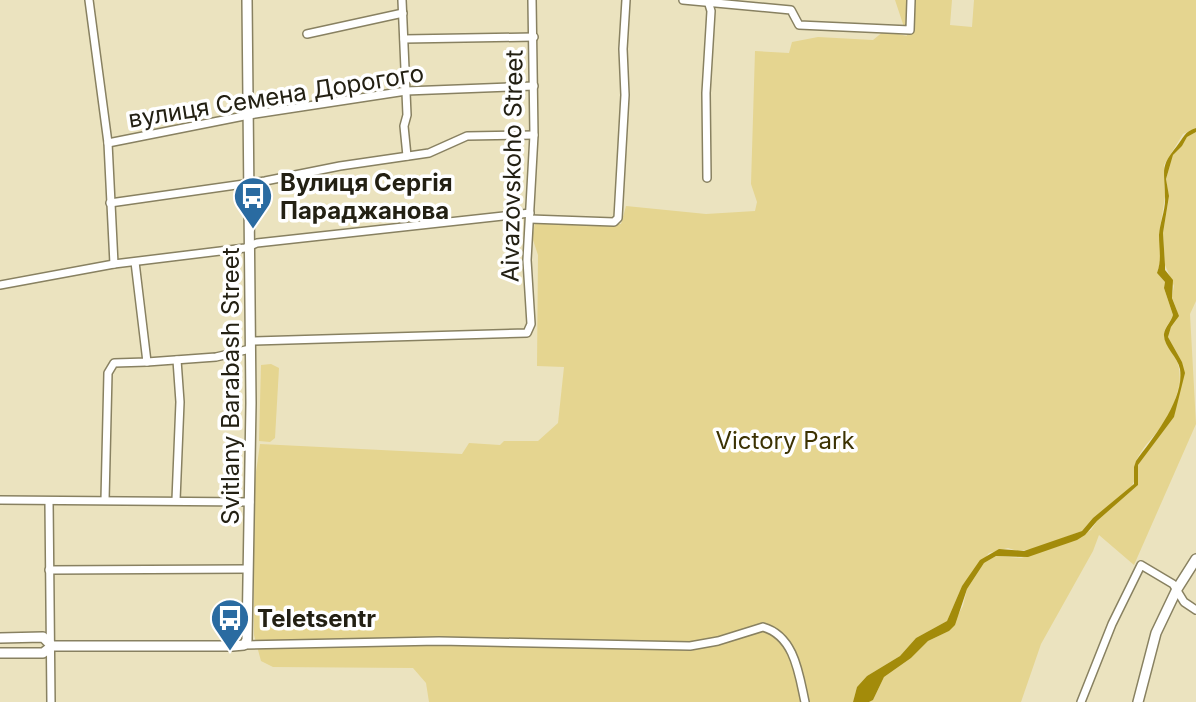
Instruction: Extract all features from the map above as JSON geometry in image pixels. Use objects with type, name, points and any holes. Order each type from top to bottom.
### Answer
[{"type":"street","points":[[89,0],[108,143],[114,264]]},
{"type":"street","name":"Svitlany Barabash Street","points":[[244,645],[248,635],[250,502],[247,0]]},
{"type":"street","points":[[402,0],[407,156]]},
{"type":"street","name":"Aivazovskoho Street","points":[[250,345],[527,333],[531,324],[527,260],[534,135],[532,0]]},
{"type":"street","points":[[0,285],[114,264],[245,248],[257,243],[530,216],[614,222],[618,218],[625,95],[623,49],[626,0]]},
{"type":"street","points":[[683,0],[791,10],[799,24],[910,30],[911,0]]},
{"type":"street","points":[[707,178],[706,93],[711,11],[708,1]]},
{"type":"street","points":[[307,34],[403,13]]},
{"type":"street","points":[[404,38],[534,37]]},
{"type":"street","name":"вулиця Семена Дорогого","points":[[108,143],[249,115],[406,90],[534,86]]},
{"type":"street","points":[[110,203],[429,153],[467,136],[534,135]]},
{"type":"street","points":[[135,262],[147,362]]},
{"type":"street","points":[[105,500],[107,373],[114,363],[216,357],[250,345]]},
{"type":"street","points":[[176,500],[180,402],[177,360]]},
{"type":"street","points":[[0,500],[250,502]]},
{"type":"street","points":[[50,501],[51,702]]},
{"type":"street","points":[[1138,702],[1156,633],[1196,559]]},
{"type":"street","points":[[1081,702],[1112,624],[1140,565],[1173,584],[1184,602],[1196,610]]},
{"type":"street","points":[[49,570],[248,569]]},
{"type":"street","points":[[0,653],[43,653],[52,646],[451,641],[690,646],[718,641],[763,627],[780,636],[788,645],[799,670],[805,702]]},
{"type":"street","points":[[0,638],[43,637],[52,646]]},
{"type":"green space","name":"Victory Park","points":[[895,0],[952,0],[950,25],[972,27],[974,0],[1196,0],[1196,128],[1183,134],[1164,165],[1165,197],[1159,234],[1161,259],[1157,273],[1165,282],[1164,288],[1173,315],[1164,335],[1178,365],[1179,386],[1166,421],[1146,444],[1136,461],[1135,479],[1131,488],[1093,518],[1082,531],[1033,549],[1017,551],[1008,548],[989,553],[962,586],[947,621],[916,638],[900,656],[867,676],[857,687],[853,702],[429,702],[426,683],[413,668],[273,667],[261,661],[254,635],[254,486],[260,444],[462,454],[469,443],[500,445],[504,441],[538,441],[558,423],[564,367],[537,366],[538,255],[532,237],[535,223],[621,224],[626,206],[706,214],[755,211],[757,202],[751,184],[755,51],[789,53],[792,42],[818,37],[873,40],[884,31],[907,36]]},
{"type":"green space","points":[[1196,132],[1196,301],[1190,314],[1196,424],[1134,565],[1099,535],[1093,551],[1041,644],[1021,702],[869,702],[873,700],[884,677],[911,658],[928,641],[949,631],[963,606],[967,589],[984,563],[996,556],[1021,558],[1062,545],[1091,530],[1097,521],[1138,485],[1138,465],[1174,417],[1182,362],[1168,337],[1177,319],[1177,311],[1172,297],[1174,286],[1165,265],[1163,233],[1169,197],[1166,179],[1173,155],[1187,137]]},
{"type":"green space","points":[[271,364],[279,368],[275,438],[270,442],[259,441],[261,365]]},
{"type":"shaded area","points":[[1196,128],[1196,132],[1187,137],[1173,155],[1166,179],[1169,196],[1163,233],[1165,270],[1173,280],[1172,298],[1179,316],[1168,337],[1185,373],[1174,417],[1138,465],[1138,485],[1077,540],[1028,557],[996,556],[984,563],[967,589],[955,625],[949,631],[928,641],[911,658],[884,677],[873,700],[853,702],[857,687],[867,676],[900,656],[916,638],[947,621],[962,586],[980,560],[999,549],[1024,551],[1082,531],[1093,518],[1134,484],[1136,461],[1166,418],[1178,393],[1179,365],[1164,338],[1173,315],[1164,288],[1165,282],[1157,273],[1160,259],[1159,235],[1165,202],[1165,165],[1185,135]]},
{"type":"place","name":"Вулиця Сергія Параджанова","points":[[253,230]]},
{"type":"place","name":"Teletsentr","points":[[230,652]]}]
